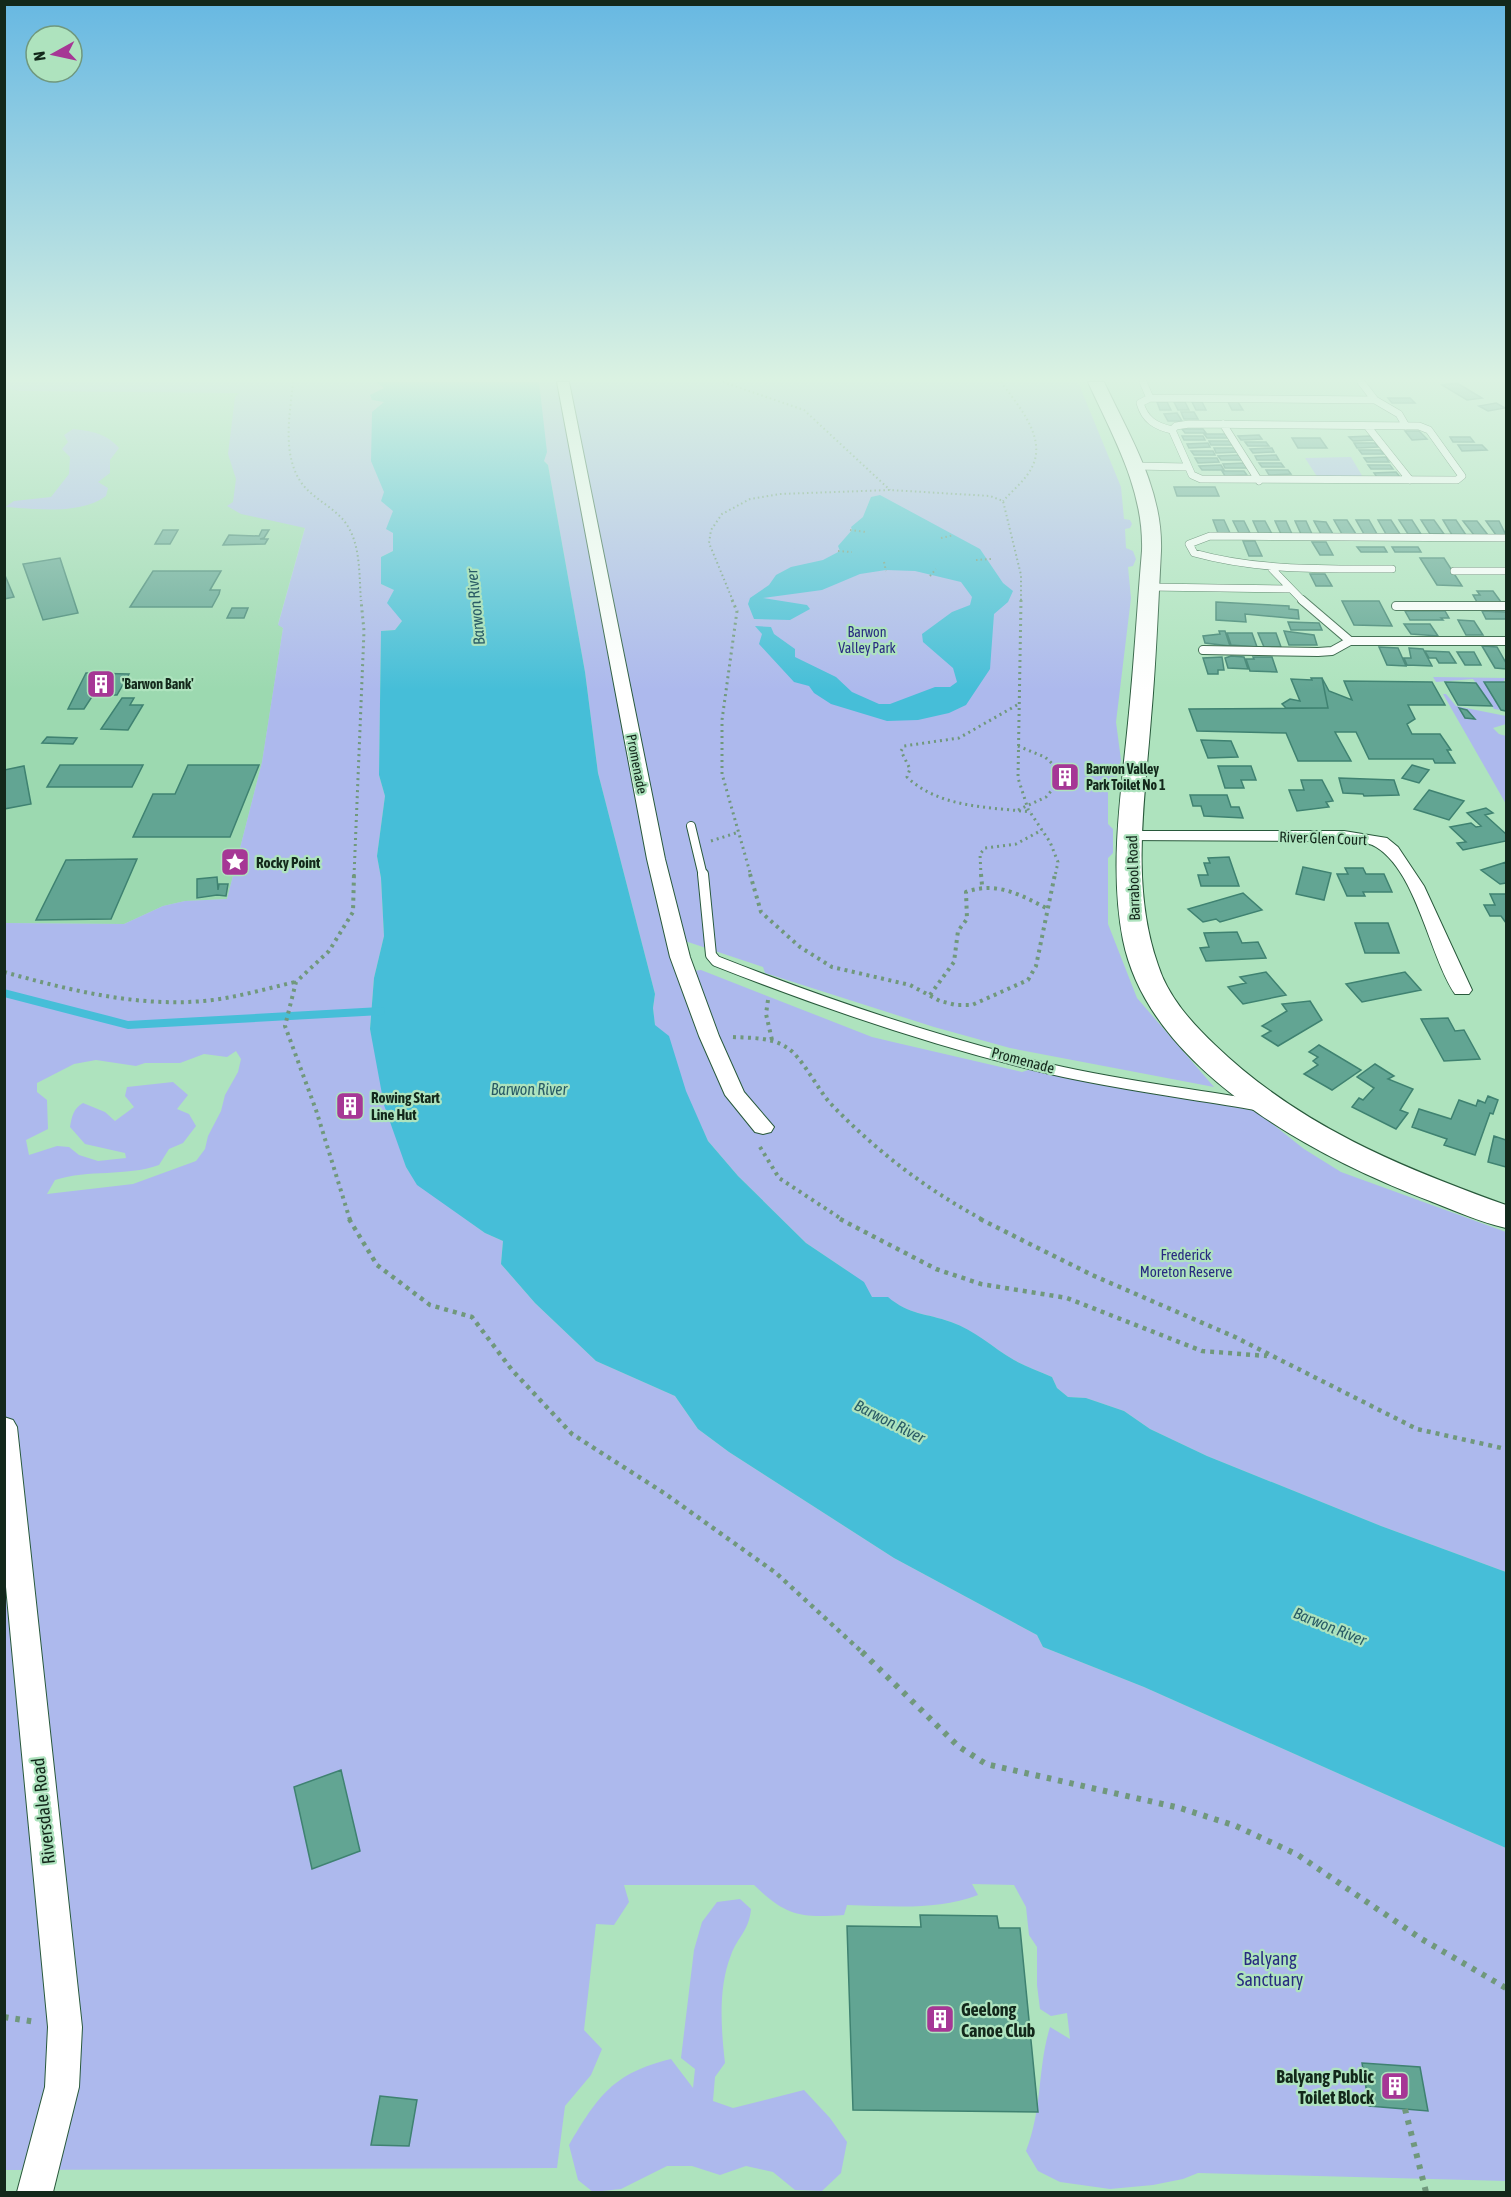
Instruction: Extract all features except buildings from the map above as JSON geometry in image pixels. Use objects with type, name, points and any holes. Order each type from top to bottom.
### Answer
[{"type":"street","name":"Promenade","points":[[583,485],[656,859],[681,957],[709,1036],[735,1095],[760,1135]]},
{"type":"street","name":"Barrabool Road","points":[[1141,485],[1149,508],[1151,542],[1130,836],[1133,919],[1144,966],[1157,995],[1181,1027],[1220,1069],[1265,1106],[1341,1152],[1440,1194],[1506,1217]]},
{"type":"street","name":"River Glen Court","points":[[1130,836],[1344,836],[1364,837],[1382,842],[1404,863],[1462,990]]},
{"type":"street","name":"Riversdale Road","points":[[4,1427],[65,2027],[62,2087],[35,2193]]},
{"type":"lane","points":[[1392,569],[1272,569],[1214,559],[1194,553],[1189,544],[1210,536],[1506,538]]},
{"type":"lane","points":[[1272,569],[1289,589],[1350,641]]},
{"type":"lane","points":[[1454,571],[1506,571]]},
{"type":"lane","points":[[1149,587],[1289,589]]},
{"type":"lane","points":[[1396,606],[1506,606]]},
{"type":"lane","points":[[1203,650],[1318,652],[1332,651],[1350,641],[1506,641]]},
{"type":"lane","name":"Promenade","points":[[691,826],[706,879],[711,916],[711,955],[717,962],[771,983],[920,1032],[1050,1069],[1265,1106]]},
{"type":"path","points":[[4,972],[66,989],[147,1001],[204,1001],[296,981],[309,973],[332,950],[353,912],[364,631],[356,544],[347,524],[303,485]]},
{"type":"path","points":[[884,485],[890,490]]},
{"type":"path","points":[[1003,501],[1016,485]]},
{"type":"path","points":[[890,490],[990,496],[1003,501],[1021,575],[1018,778],[1028,807],[1058,862],[1036,966],[1028,980],[972,1005],[956,1005],[910,985],[832,968],[800,947],[761,912],[722,774],[722,720],[737,611],[709,543],[711,530],[722,514],[750,499],[780,494],[890,490]]},
{"type":"path","points":[[850,530],[866,532]]},
{"type":"path","points":[[941,538],[954,535]]},
{"type":"path","points":[[838,551],[852,552]]},
{"type":"path","points":[[976,560],[991,559]]},
{"type":"path","points":[[884,562],[886,571]]},
{"type":"path","points":[[930,576],[936,569]]},
{"type":"path","points":[[1018,705],[959,738],[904,746],[901,751],[910,769],[907,777],[913,785],[933,796],[1031,812]]},
{"type":"path","points":[[1018,747],[1036,753],[1054,763],[1058,769]]},
{"type":"path","points":[[1018,810],[1044,800],[1055,790],[1058,783]]},
{"type":"path","points":[[982,885],[979,870],[980,854],[985,848],[1016,844],[1042,830]]},
{"type":"path","points":[[930,995],[954,962],[958,931],[967,919],[966,892],[982,885],[1022,895],[1048,909]]},
{"type":"path","points":[[296,981],[288,1006],[285,1026],[316,1110],[351,1224],[377,1265],[430,1305],[472,1317],[512,1370],[572,1434],[664,1493],[776,1573],[890,1678],[958,1746],[986,1764],[1180,1808],[1236,1826],[1298,1855],[1420,1938],[1506,1988]]},
{"type":"path","points":[[771,983],[766,1014],[772,1040]]},
{"type":"path","points":[[709,1036],[772,1040],[789,1048],[830,1103],[897,1165],[936,1194],[1000,1230],[1092,1275],[1186,1314],[1417,1429],[1506,1449]]},
{"type":"path","points":[[760,1135],[779,1178],[814,1203],[862,1232],[936,1269],[981,1284],[1067,1298],[1202,1351],[1269,1356]]},
{"type":"path","points":[[1405,2109],[1426,2193]]},
{"type":"shaded area","points":[[5,485],[284,485],[305,527],[278,624],[283,628],[262,762],[227,899],[185,901],[163,906],[124,924],[5,923]]},
{"type":"green space","points":[[61,485],[102,485],[108,488],[106,496],[84,506],[57,509],[5,507],[14,501],[51,497]]},
{"type":"green space","name":"Balyang Sanctuary","points":[[235,485],[384,485],[384,492],[393,511],[393,551],[381,557],[381,584],[395,590],[402,621],[395,630],[381,631],[379,775],[385,796],[377,856],[381,878],[384,936],[374,978],[370,1029],[406,1167],[417,1184],[485,1233],[503,1241],[501,1264],[535,1303],[596,1361],[675,1396],[698,1429],[729,1452],[894,1558],[1037,1635],[1043,1647],[1144,1687],[1506,1848],[1506,2181],[1198,2173],[1183,2179],[1153,2185],[1110,2189],[1060,2182],[1038,2171],[1026,2151],[1038,2104],[1043,2058],[1050,2027],[1070,2039],[1067,2013],[1051,2016],[1040,2009],[1037,1985],[1037,1947],[1029,1935],[1026,1907],[1014,1885],[972,1884],[978,1895],[962,1900],[913,1906],[847,1905],[844,1915],[816,1916],[794,1913],[785,1909],[754,1885],[624,1885],[629,1902],[614,1925],[596,1924],[584,2030],[602,2049],[591,2075],[565,2106],[557,2168],[5,2170],[5,923],[124,924],[163,906],[185,901],[227,899],[262,762],[283,628],[278,625],[305,528],[241,514],[227,506],[233,502]],"holes":[[[236,1051],[241,1059],[238,1072],[225,1095],[221,1111],[208,1136],[205,1149],[196,1161],[133,1184],[47,1194],[55,1180],[81,1175],[133,1171],[159,1165],[169,1149],[183,1143],[196,1126],[189,1114],[177,1109],[188,1095],[173,1082],[127,1087],[125,1096],[134,1107],[115,1121],[105,1112],[83,1103],[74,1113],[70,1127],[85,1144],[125,1153],[126,1158],[98,1161],[79,1155],[69,1147],[57,1146],[29,1155],[26,1140],[48,1129],[47,1100],[37,1092],[37,1083],[74,1064],[96,1060],[136,1066],[145,1063],[180,1063],[204,1054],[227,1057]]]},
{"type":"green space","points":[[551,485],[1120,485],[1124,519],[1130,520],[1132,524],[1130,528],[1125,529],[1126,548],[1133,551],[1136,559],[1133,566],[1128,567],[1131,598],[1116,722],[1121,760],[1115,784],[1108,792],[1108,824],[1113,829],[1113,853],[1108,858],[1108,924],[1137,998],[1214,1087],[1010,1048],[934,1027],[765,973],[763,967],[667,935],[680,973],[701,970],[872,1037],[1022,1072],[1035,1068],[1256,1111],[1304,1149],[1341,1172],[1506,1232],[1506,1572],[1381,1526],[1207,1456],[1150,1429],[1124,1411],[1086,1398],[1068,1397],[1057,1388],[1052,1377],[1014,1360],[959,1325],[910,1310],[887,1297],[872,1297],[846,1270],[806,1243],[738,1176],[708,1141],[655,1026],[653,1008],[655,994],[598,773],[585,672]]},
{"type":"green space","points":[[1433,677],[1506,678],[1503,682],[1501,710],[1494,709],[1473,679],[1436,682]]},
{"type":"green space","points":[[1443,694],[1446,694],[1456,706],[1506,716],[1506,724],[1493,728],[1499,734],[1506,736],[1506,804]]},
{"type":"green space","points":[[740,1899],[751,1909],[750,1917],[731,1955],[724,1981],[722,2022],[725,2063],[715,2077],[713,2101],[733,2108],[804,2090],[830,2118],[847,2142],[841,2173],[822,2191],[795,2190],[773,2172],[746,2166],[720,2175],[692,2166],[667,2166],[621,2189],[593,2192],[578,2180],[569,2145],[589,2113],[609,2089],[635,2071],[671,2059],[693,2088],[695,2069],[681,2058],[694,1950],[702,1922],[717,1902]]},
{"type":"water","name":"Barwon River","points":[[381,485],[551,485],[585,672],[598,773],[655,994],[653,1008],[655,1025],[669,1036],[686,1091],[708,1141],[738,1176],[806,1243],[864,1282],[872,1297],[888,1297],[903,1307],[951,1322],[968,1330],[1014,1360],[1052,1377],[1057,1388],[1068,1397],[1086,1398],[1124,1411],[1150,1429],[1207,1456],[1381,1526],[1506,1572],[1506,1848],[1144,1687],[1043,1647],[1037,1635],[894,1558],[729,1452],[698,1429],[675,1396],[596,1361],[535,1303],[501,1264],[503,1241],[485,1233],[417,1185],[406,1167],[384,1105],[370,1029],[374,978],[384,936],[381,878],[377,856],[385,796],[379,775],[381,631],[395,630],[402,621],[387,603],[394,590],[381,584],[381,557],[393,551],[393,533],[386,529],[393,511],[381,501],[384,492]]},
{"type":"water","points":[[880,495],[980,549],[1003,583],[1013,591],[1008,602],[994,614],[990,669],[966,705],[949,713],[918,720],[887,721],[831,704],[814,693],[809,686],[794,682],[759,644],[762,634],[755,626],[771,627],[774,634],[795,649],[795,657],[836,677],[852,692],[879,704],[890,704],[935,687],[950,687],[957,682],[953,668],[923,642],[922,634],[952,612],[970,605],[972,597],[961,582],[915,571],[886,570],[860,574],[822,590],[763,598],[807,605],[810,609],[790,620],[754,619],[748,604],[750,598],[769,585],[776,575],[791,567],[823,560],[840,551],[838,546],[852,530],[851,527],[863,517],[871,497]]},
{"type":"waterway","points":[[4,993],[128,1025],[381,1011]]},
{"type":"place","name":"'Barwon Bank'","points":[[101,684]]},
{"type":"place","name":"Barwon Valley Park Toilet No 1","points":[[1065,777]]},
{"type":"place","name":"Rocky Point","points":[[235,862]]},
{"type":"place","name":"Rowing Start Line Hut","points":[[350,1106]]},
{"type":"place","name":"Geelong Canoe Club","points":[[940,2019]]},
{"type":"place","name":"Balyang Public Toilet Block","points":[[1395,2086]]},
{"type":"park label","name":"Barwon Valley Park","points":[[867,640]]},
{"type":"park label","name":"Frederick Moreton Reserve","points":[[1186,1262]]}]
